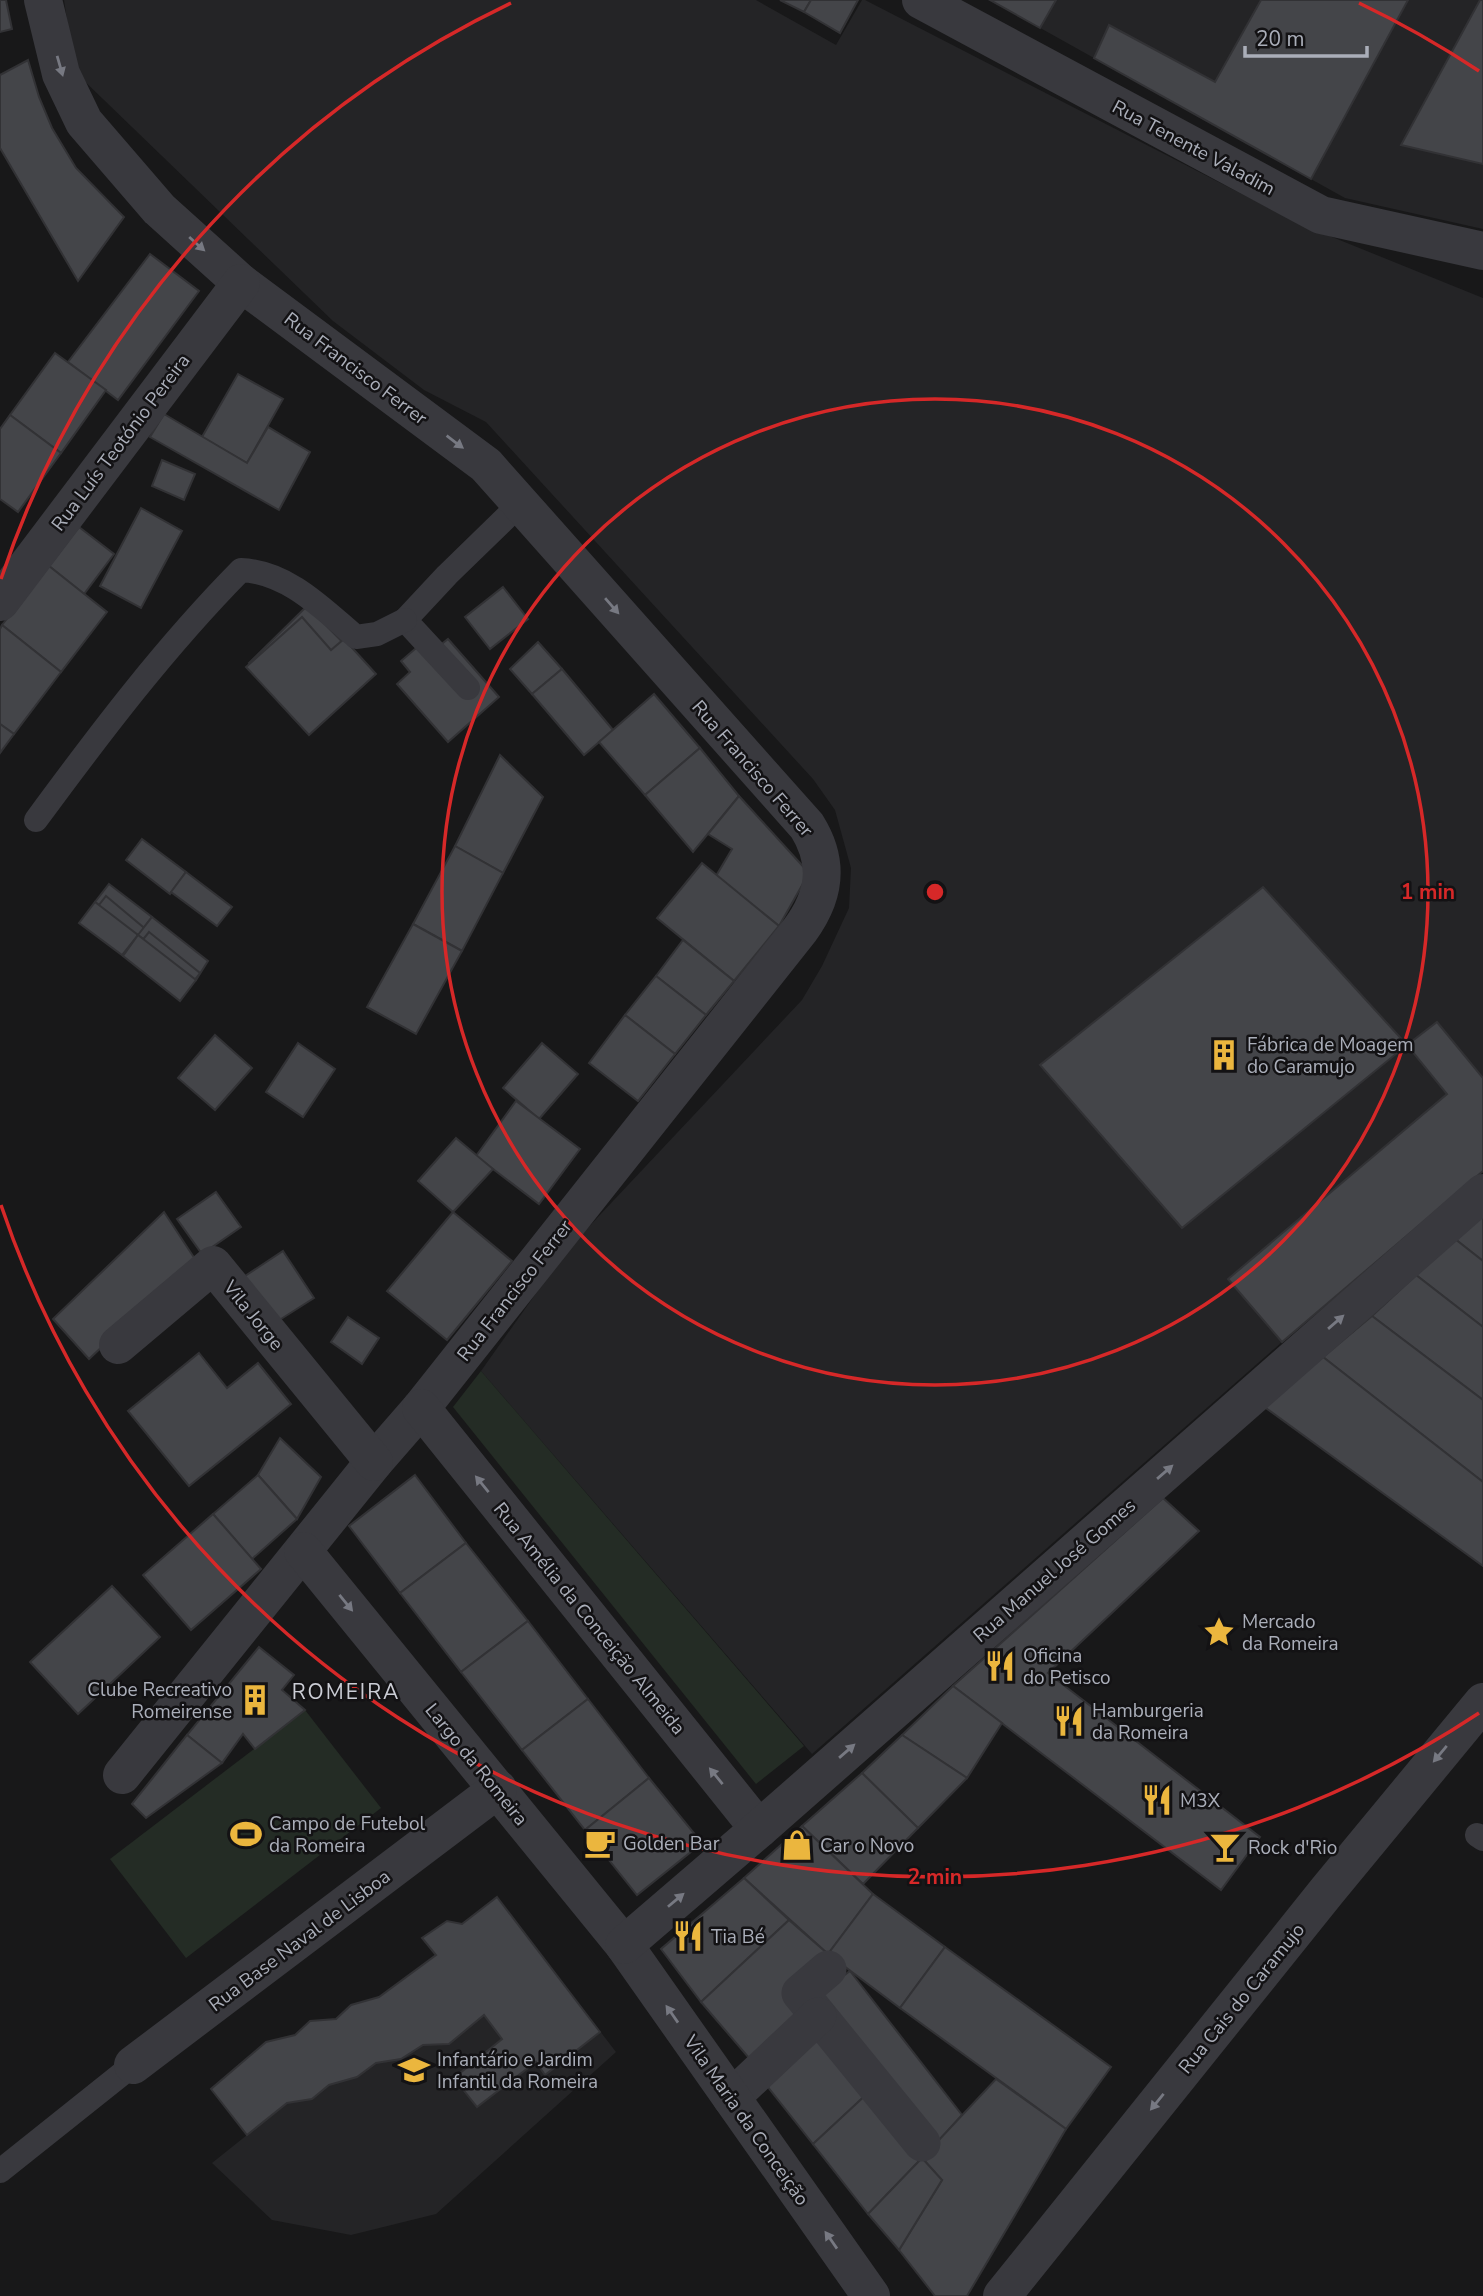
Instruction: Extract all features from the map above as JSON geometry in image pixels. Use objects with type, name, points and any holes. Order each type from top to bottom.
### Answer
[{"type":"street","name":"Rua Francisco Ferrer","points":[[43,0],[61,74],[84,122],[159,209],[241,283],[486,465],[807,826],[820,853],[821,882],[811,914],[800,930],[421,1408],[374,1462],[122,1775]]},
{"type":"street","name":"Rua Tenente Valadim","points":[[921,0],[1321,215],[1483,251]]},
{"type":"street","name":"Rua Luís Teotónio Pereira","points":[[0,602],[241,283]]},
{"type":"street","name":"Rua Manuel José Gomes","points":[[624,1945],[1483,1193]]},
{"type":"street","name":"Vila Jorge","points":[[118,1345],[213,1265],[374,1462]]},
{"type":"street","name":"Rua Amélia da Conceição Almeida","points":[[421,1408],[759,1829]]},
{"type":"street","name":"Largo da Romeira","points":[[303,1550],[624,1945]]},
{"type":"street","name":"Rua Cais do Caramujo","points":[[1002,2296],[1327,1891],[1483,1702]]},
{"type":"street","name":"Rua Base Naval de Lisboa","points":[[133,2065],[498,1790]]},
{"type":"street","name":"Vila Maria da Conceição","points":[[624,1945],[871,2296]]},
{"type":"street","points":[[828,1969],[800,1993],[922,2143]]},
{"type":"street","points":[[731,2098],[818,2016]]},
{"type":"lane","points":[[36,820],[120,706],[241,570],[261,571],[302,591],[356,637],[377,634],[405,620],[521,503]]},
{"type":"lane","points":[[405,620],[468,688]]},
{"type":"lane","points":[[0,2171],[133,2065]]},
{"type":"shaded area","points":[[64,0],[756,0],[836,45],[862,0],[865,0],[1300,224],[1483,298],[1483,1171],[1282,1342],[812,1754],[481,1371],[566,1251],[802,1000],[822,966],[849,908],[851,868],[835,810],[813,779],[486,422],[424,390],[333,321],[75,72]]},
{"type":"shaded area","points":[[990,0],[1483,0],[1483,229],[1345,198]]},
{"type":"shaded area","points":[[481,1371],[804,1746],[756,1784],[453,1407]]},
{"type":"shaded area","name":"Campo de Futebol da Romeira","points":[[305,1710],[381,1808],[186,1958],[110,1859]]},
{"type":"shaded area","name":"Infantário e Jardim Infantil da Romeira","points":[[497,1897],[616,2052],[436,2214],[351,2235],[272,2220],[212,2163],[247,2135],[211,2089],[266,2042],[295,2035],[310,2021],[336,2019],[351,2005],[379,1997],[436,1956],[422,1938],[447,1921],[463,1924]]},
{"type":"building","points":[[0,0],[6,0],[12,29],[0,32]]},
{"type":"building","points":[[780,0],[811,0],[804,12]]},
{"type":"building","points":[[811,0],[858,0],[840,33],[804,12]]},
{"type":"building","points":[[990,0],[1056,0],[1040,28]]},
{"type":"building","points":[[1261,0],[1408,0],[1311,179],[1094,58],[1109,25],[1215,82]]},
{"type":"building","points":[[1480,0],[1483,0],[1483,164],[1401,145]]},
{"type":"building","points":[[28,60],[52,128],[76,168],[124,217],[78,281],[0,148],[0,75]]},
{"type":"building","points":[[150,254],[199,291],[118,400],[68,362]]},
{"type":"building","points":[[55,353],[106,390],[61,453],[10,415]]},
{"type":"building","points":[[238,374],[283,399],[247,463],[202,437]]},
{"type":"building","points":[[164,414],[247,463],[268,427],[310,452],[279,510],[150,437]]},
{"type":"building","points":[[10,415],[61,453],[18,512],[0,499],[0,429]]},
{"type":"building","points":[[162,460],[195,474],[184,500],[152,486]]},
{"type":"building","points":[[141,508],[182,531],[141,608],[100,586]]},
{"type":"building","points":[[79,527],[114,554],[84,594],[49,566]]},
{"type":"building","points":[[49,566],[107,612],[61,672],[2,625]]},
{"type":"building","points":[[503,587],[528,619],[490,649],[465,617]]},
{"type":"building","points":[[307,606],[371,671],[314,728],[249,663]]},
{"type":"building","points":[[302,617],[331,650],[344,639],[376,674],[309,735],[246,667]]},
{"type":"building","points":[[2,625],[61,672],[14,734],[0,724]]},
{"type":"building","points":[[429,637],[438,647],[448,639],[499,697],[448,742],[397,684],[410,672],[401,661]]},
{"type":"building","points":[[538,642],[562,669],[532,694],[510,669]]},
{"type":"building","points":[[562,669],[613,730],[584,755],[532,694]]},
{"type":"building","points":[[654,694],[700,748],[645,795],[599,742]]},
{"type":"building","points":[[0,724],[14,734],[0,753]]},
{"type":"building","points":[[700,748],[739,796],[693,852],[645,795]]},
{"type":"building","points":[[500,755],[543,797],[503,873],[455,846]]},
{"type":"building","points":[[739,796],[809,873],[779,926],[716,876],[732,849],[708,834]]},
{"type":"building","points":[[142,839],[186,872],[170,894],[126,860]]},
{"type":"building","points":[[455,846],[503,873],[462,951],[413,924]]},
{"type":"building","points":[[702,863],[779,926],[734,981],[657,918]]},
{"type":"building","points":[[186,872],[232,907],[217,926],[171,892]]},
{"type":"building","points":[[109,884],[152,917],[138,935],[95,902]]},
{"type":"building","name":"Fábrica de Moagem do Caramujo","points":[[1263,887],[1407,1045],[1182,1228],[1040,1065]]},
{"type":"building","points":[[106,896],[149,932],[128,958],[85,923]]},
{"type":"building","points":[[95,902],[138,935],[122,955],[79,923]]},
{"type":"building","points":[[152,917],[208,961],[196,980],[138,935]]},
{"type":"building","points":[[413,924],[462,951],[416,1034],[367,1007]]},
{"type":"building","points":[[149,932],[200,973],[180,999],[128,958]]},
{"type":"building","points":[[138,935],[196,980],[180,1001],[123,956]]},
{"type":"building","points":[[683,940],[734,981],[706,1015],[656,976]]},
{"type":"building","points":[[656,976],[706,1015],[675,1054],[625,1015]]},
{"type":"building","points":[[625,1015],[675,1054],[638,1101],[589,1063]]},
{"type":"building","points":[[1437,1022],[1483,1078],[1483,1171],[1282,1342],[1228,1279],[1447,1094],[1407,1045]]},
{"type":"building","points":[[215,1035],[252,1068],[215,1110],[178,1078]]},
{"type":"building","points":[[298,1043],[335,1069],[303,1117],[266,1092]]},
{"type":"building","points":[[542,1043],[578,1074],[539,1119],[503,1088]]},
{"type":"building","points":[[516,1101],[580,1149],[539,1204],[476,1156]]},
{"type":"building","points":[[456,1138],[493,1169],[453,1212],[418,1181]]},
{"type":"building","points":[[216,1192],[241,1227],[202,1254],[177,1219]]},
{"type":"building","points":[[164,1212],[195,1259],[89,1359],[53,1319]]},
{"type":"building","points":[[453,1212],[512,1261],[447,1340],[387,1291]]},
{"type":"building","points":[[1483,1215],[1483,1261],[1455,1239]]},
{"type":"building","points":[[1455,1239],[1483,1261],[1483,1327],[1416,1275]]},
{"type":"building","points":[[283,1251],[314,1298],[270,1326],[239,1280]]},
{"type":"building","points":[[1416,1275],[1483,1327],[1483,1400],[1372,1316]]},
{"type":"building","points":[[1372,1316],[1483,1400],[1483,1482],[1323,1357]]},
{"type":"building","points":[[348,1317],[379,1338],[362,1364],[331,1342]]},
{"type":"building","points":[[199,1353],[227,1388],[258,1363],[291,1404],[189,1486],[128,1411]]},
{"type":"building","points":[[1323,1357],[1483,1482],[1483,1566],[1263,1406]]},
{"type":"building","points":[[280,1438],[321,1477],[297,1519],[258,1475]]},
{"type":"building","points":[[258,1475],[297,1519],[252,1559],[213,1514]]},
{"type":"building","points":[[415,1475],[466,1543],[400,1593],[349,1526]]},
{"type":"building","points":[[1163,1498],[1199,1531],[1048,1673],[1260,1837],[1221,1890],[953,1686]]},
{"type":"building","points":[[213,1514],[261,1569],[191,1630],[143,1575]]},
{"type":"building","points":[[466,1543],[528,1621],[461,1672],[400,1593]]},
{"type":"building","points":[[112,1586],[160,1637],[78,1714],[30,1662]]},
{"type":"building","points":[[528,1621],[588,1699],[522,1750],[461,1672]]},
{"type":"building","name":"Clube Recreativo Romeirense","points":[[259,1647],[294,1675],[282,1690],[305,1710],[255,1749],[243,1734],[222,1763],[187,1735]]},
{"type":"building","points":[[953,1686],[1002,1723],[967,1778],[902,1735]]},
{"type":"building","points":[[588,1699],[649,1778],[585,1830],[522,1750]]},
{"type":"building","points":[[187,1735],[222,1763],[146,1818],[132,1804]]},
{"type":"building","points":[[902,1735],[967,1778],[918,1828],[862,1773]]},
{"type":"building","points":[[862,1773],[918,1828],[863,1884],[802,1826]]},
{"type":"building","points":[[649,1778],[702,1843],[637,1895],[585,1830]]},
{"type":"building","points":[[802,1826],[873,1894],[828,1954],[744,1878]]},
{"type":"building","points":[[744,1878],[789,1920],[701,2002],[661,1949]]},
{"type":"building","points":[[873,1894],[945,1947],[900,2008],[828,1954]]},
{"type":"building","points":[[497,1897],[600,2032],[545,2075],[536,2062],[477,2107],[454,2078],[502,2039],[484,2015],[449,2044],[423,2045],[401,2059],[376,2063],[357,2077],[329,2085],[312,2099],[287,2103],[247,2135],[211,2089],[266,2042],[295,2035],[310,2021],[336,2019],[351,2005],[379,1997],[436,1955],[422,1938],[447,1921],[462,1924]]},
{"type":"building","points":[[789,1920],[828,1954],[804,2014],[755,2065],[701,2002]]},
{"type":"building","points":[[945,1947],[1111,2067],[1066,2129],[900,2008]]},
{"type":"building","points":[[850,1971],[962,2115],[934,2146],[818,1995]]},
{"type":"building","points":[[822,2030],[869,2092],[813,2144],[764,2082]]},
{"type":"building","points":[[996,2079],[1066,2129],[967,2296],[935,2296],[899,2250],[942,2180],[922,2158]]},
{"type":"building","points":[[869,2092],[922,2158],[868,2214],[813,2144]]},
{"type":"building","points":[[922,2158],[942,2180],[899,2250],[868,2214]]},
{"type":"place","name":"Fábrica de Moagem do Caramujo","points":[[1224,1055]]},
{"type":"place","name":"Mercado da Romeira","points":[[1219,1632]]},
{"type":"place","name":"Oficina do Petisco","points":[[1000,1666]]},
{"type":"place","name":"Clube Recreativo Romeirense","points":[[255,1700]]},
{"type":"place","name":"Hamburgeria da Romeira","points":[[1069,1721]]},
{"type":"place","name":"M3X","points":[[1157,1800]]},
{"type":"place","name":"Campo de Futebol da Romeira","points":[[246,1834]]},
{"type":"place","name":"Golden Bar","points":[[600,1843]]},
{"type":"place","name":"Car o Novo","points":[[797,1845]]},
{"type":"place","name":"Rock d'Rio","points":[[1225,1847]]},
{"type":"place","name":"Tia Bé","points":[[688,1936]]},
{"type":"place","name":"Infantário e Jardim Infantil da Romeira","points":[[414,2070]]},
{"type":"district","name":"ROMEIRA","points":[[346,1692]]}]
